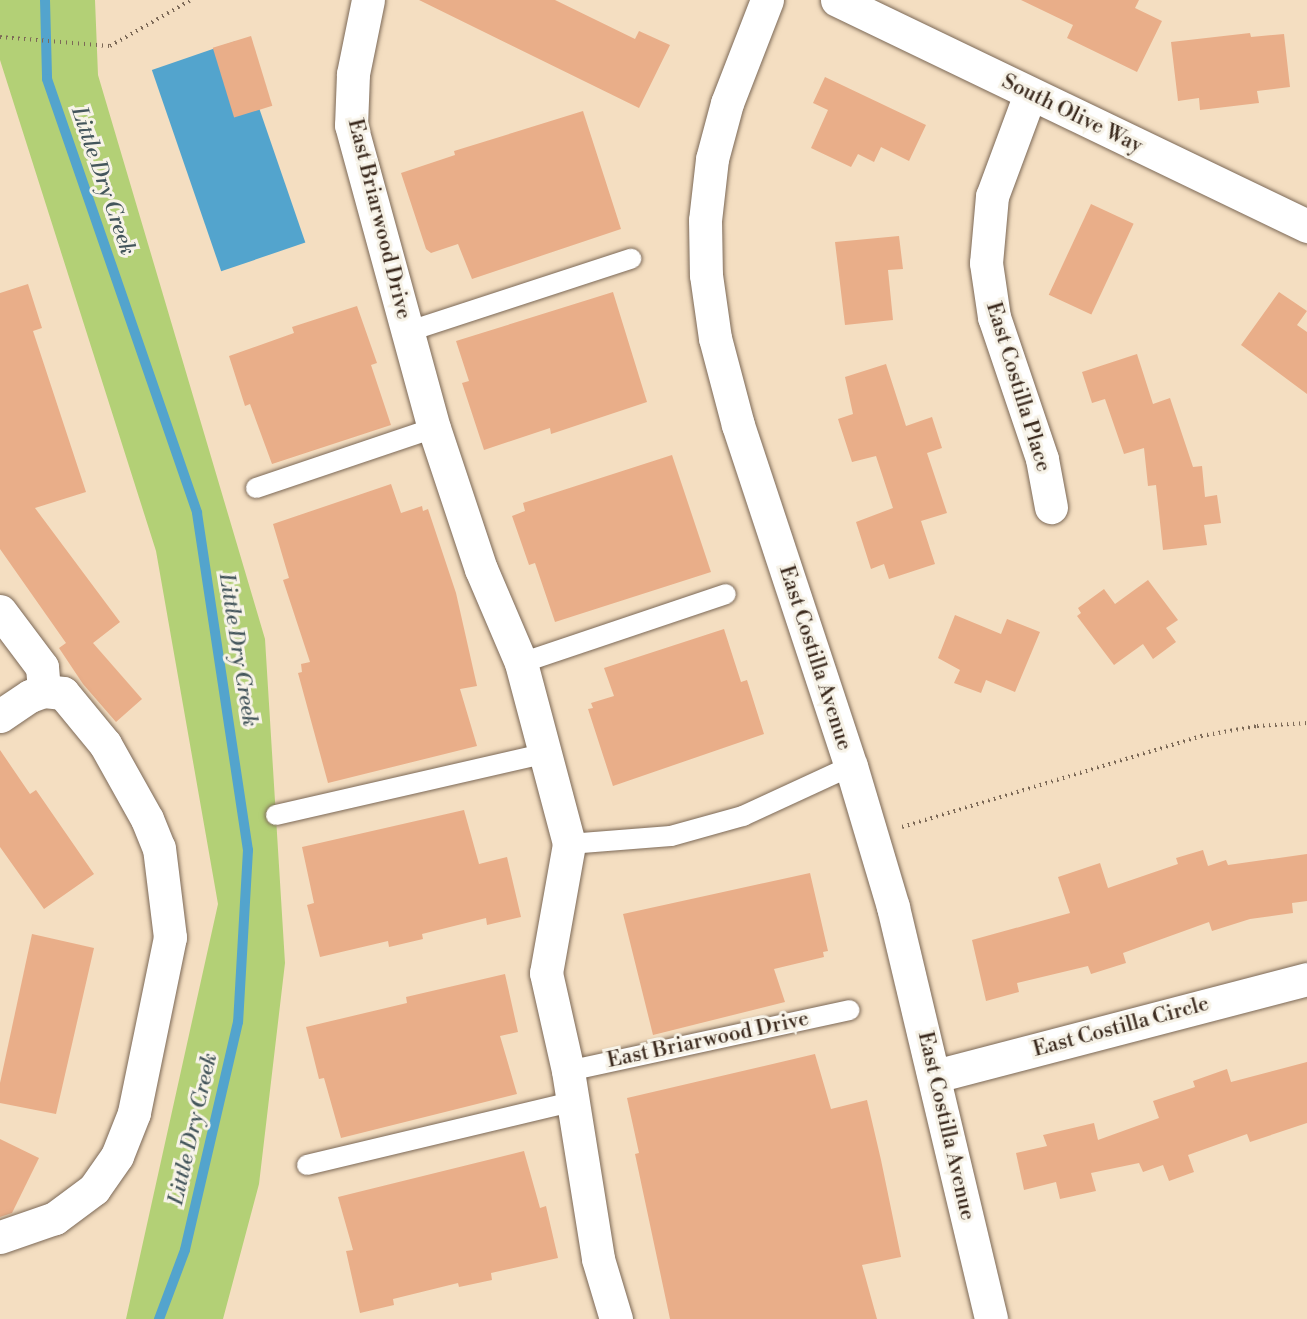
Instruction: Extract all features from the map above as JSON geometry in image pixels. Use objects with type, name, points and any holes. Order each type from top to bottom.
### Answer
[{"type":"street","name":"East Briarwood Drive","points":[[368,0],[353,74],[351,125],[434,428],[481,569],[521,663],[569,844],[546,973],[570,1086],[598,1259],[616,1319]]},
{"type":"street","name":"East Costilla Avenue","points":[[767,0],[727,103],[712,159],[705,220],[706,275],[715,338],[738,425],[872,836],[935,1076],[991,1319]]},
{"type":"street","name":"South Olive Way","points":[[837,0],[1030,94],[1305,221]]},
{"type":"street","name":"East Costilla Place","points":[[1030,94],[992,196],[986,263],[994,317],[1042,459],[1051,507]]},
{"type":"street","points":[[0,611],[42,667],[44,691]]},
{"type":"street","points":[[0,716],[44,691],[63,693],[105,744],[147,819],[159,848],[170,938],[134,1113],[117,1156],[94,1190],[55,1218],[0,1236]]},
{"type":"street","name":"East Costilla Circle","points":[[935,1076],[1307,979]]},
{"type":"lane","name":"East Briarwood Drive","points":[[407,332],[631,258]]},
{"type":"lane","points":[[256,488],[434,428]]},
{"type":"lane","points":[[521,663],[726,594]]},
{"type":"lane","points":[[276,815],[546,753]]},
{"type":"lane","points":[[569,844],[681,834],[743,816],[850,766]]},
{"type":"lane","name":"East Briarwood Drive","points":[[307,1165],[570,1086],[849,1010]]},
{"type":"path","points":[[0,37],[110,46],[191,0]]},
{"type":"path","points":[[872,836],[1201,736],[1257,726],[1307,723]]},
{"type":"green space","points":[[0,0],[95,0],[98,75],[265,639],[285,963],[259,1184],[223,1319],[126,1319],[218,904],[156,551],[0,60]]},
{"type":"water","points":[[236,41],[305,242],[221,271],[152,70]]},
{"type":"building","points":[[419,0],[555,0],[635,39],[639,31],[670,45],[639,108]]},
{"type":"building","points":[[1021,0],[1139,0],[1135,8],[1162,21],[1137,72],[1067,38],[1073,25]]},
{"type":"building","points":[[1250,33],[1251,37],[1284,34],[1290,87],[1257,91],[1259,103],[1200,110],[1199,98],[1178,101],[1171,42]]},
{"type":"building","points":[[251,36],[272,106],[234,118],[213,48]]},
{"type":"building","points":[[825,77],[926,125],[909,161],[881,147],[874,162],[858,154],[851,167],[811,148],[828,110],[813,103]]},
{"type":"building","points":[[583,111],[621,229],[472,279],[458,244],[431,253],[426,249],[401,173],[455,155],[454,151]]},
{"type":"building","points":[[1091,204],[1134,224],[1091,314],[1049,295]]},
{"type":"building","points":[[899,236],[903,269],[888,270],[893,320],[845,325],[835,242]]},
{"type":"building","points":[[28,284],[42,328],[33,331],[86,492],[35,508],[120,622],[93,643],[142,699],[116,722],[83,684],[59,648],[66,643],[0,549],[0,293]]},
{"type":"building","points":[[613,292],[647,402],[551,434],[550,428],[484,450],[462,383],[469,381],[456,341]]},
{"type":"building","points":[[1279,292],[1307,311],[1297,325],[1307,332],[1307,394],[1241,345]]},
{"type":"building","points":[[357,306],[377,363],[371,365],[391,425],[272,464],[250,404],[245,406],[229,356],[294,333],[292,327]]},
{"type":"building","points":[[1137,354],[1153,404],[1170,398],[1193,467],[1202,466],[1205,497],[1217,495],[1221,523],[1204,525],[1207,545],[1163,550],[1156,485],[1148,486],[1144,448],[1124,454],[1105,399],[1092,403],[1082,372]]},
{"type":"building","points":[[886,364],[906,426],[932,417],[942,448],[927,453],[947,513],[921,521],[935,564],[889,579],[884,564],[871,569],[856,522],[893,508],[876,456],[852,462],[838,419],[853,414],[845,377]]},
{"type":"building","points":[[672,455],[711,572],[555,622],[535,563],[529,565],[512,516],[525,511],[523,503]]},
{"type":"building","points":[[391,484],[401,513],[422,506],[423,511],[428,509],[456,593],[477,686],[460,689],[477,746],[328,783],[298,673],[302,672],[301,664],[310,662],[283,580],[289,578],[273,524]]},
{"type":"building","points":[[1148,580],[1178,620],[1166,628],[1176,642],[1153,659],[1143,644],[1114,665],[1077,616],[1081,613],[1078,608],[1104,589],[1115,604]]},
{"type":"building","points":[[955,615],[1001,634],[1007,619],[1040,632],[1015,692],[986,680],[981,693],[954,683],[960,670],[938,658]]},
{"type":"building","points":[[724,629],[741,682],[747,680],[764,734],[613,786],[588,709],[593,708],[591,703],[614,696],[604,668]]},
{"type":"building","points":[[0,750],[30,794],[36,790],[94,874],[44,909],[0,847]]},
{"type":"building","points":[[464,810],[479,864],[507,857],[521,917],[487,925],[486,918],[422,934],[423,939],[389,947],[388,941],[320,957],[307,905],[314,903],[302,847]]},
{"type":"building","points":[[1203,850],[1208,866],[1226,860],[1228,865],[1307,854],[1307,901],[1292,903],[1293,913],[1250,919],[1212,931],[1209,922],[1123,953],[1126,963],[1091,974],[1088,966],[1017,983],[1019,992],[986,1001],[972,940],[1070,913],[1058,877],[1100,863],[1108,888],[1178,864],[1176,858]]},
{"type":"building","points":[[810,873],[828,951],[823,952],[824,957],[774,969],[785,1002],[653,1035],[623,914]]},
{"type":"building","points":[[32,934],[94,948],[56,1114],[0,1103],[0,1083]]},
{"type":"building","points":[[505,974],[518,1032],[500,1036],[517,1094],[341,1138],[324,1078],[319,1079],[306,1027],[407,1003],[406,997]]},
{"type":"building","points":[[815,1054],[831,1109],[867,1100],[901,1257],[862,1265],[877,1319],[670,1319],[635,1154],[639,1153],[627,1098]]},
{"type":"building","points":[[1307,1062],[1307,1123],[1250,1142],[1247,1134],[1188,1155],[1194,1172],[1169,1181],[1163,1165],[1143,1172],[1139,1163],[1091,1173],[1096,1191],[1060,1199],[1056,1182],[1024,1190],[1016,1153],[1047,1146],[1043,1135],[1094,1123],[1098,1140],[1159,1118],[1153,1101],[1195,1087],[1193,1081],[1227,1069],[1231,1082]]},
{"type":"building","points":[[0,1139],[39,1158],[12,1213],[0,1217]]},
{"type":"building","points":[[524,1151],[540,1208],[546,1206],[558,1258],[491,1273],[492,1280],[459,1287],[458,1283],[393,1299],[394,1305],[360,1313],[346,1251],[353,1250],[338,1197]]},
{"type":"waterway","name":"Little Dry Creek","points":[[45,0],[47,79],[197,513],[248,850],[238,1022],[185,1250],[159,1319]]}]
